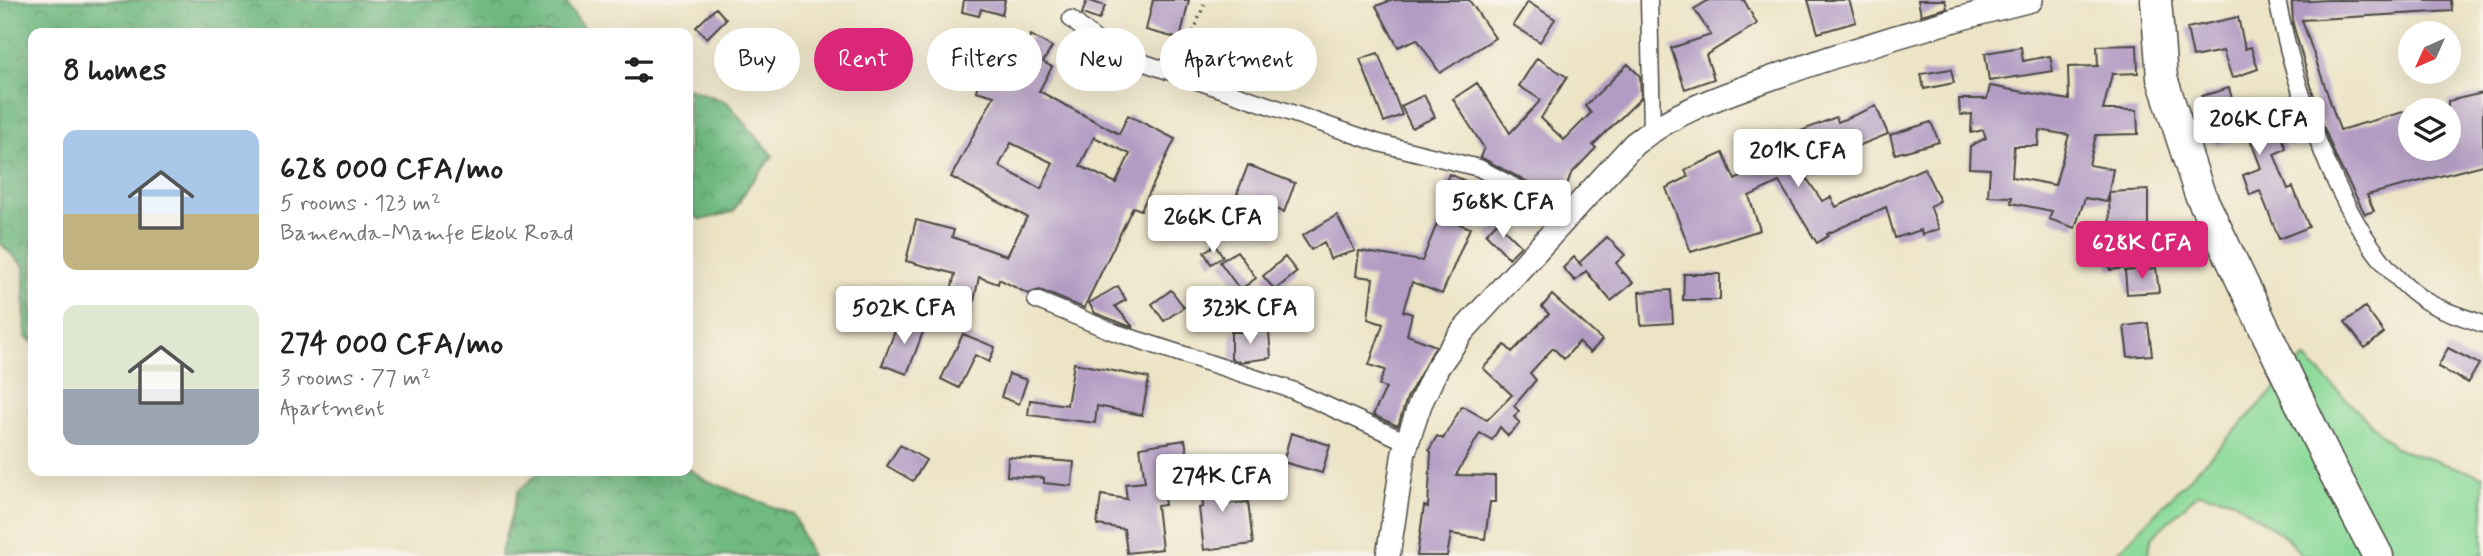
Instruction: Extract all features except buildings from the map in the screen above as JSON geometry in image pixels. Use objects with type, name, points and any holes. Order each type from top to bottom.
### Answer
[{"type":"highway","points":[[2156,0],[2162,78],[2199,192],[2328,461],[2378,556]]},
{"type":"street","points":[[1649,0],[1652,129]]},
{"type":"street","points":[[1388,556],[1407,442],[1437,368],[1463,331],[1608,170],[1652,129],[1722,94],[1815,60],[1877,40],[2031,0]]},
{"type":"street","points":[[2277,0],[2285,40],[2323,149],[2354,218],[2374,250],[2390,272],[2425,301],[2483,324]]},
{"type":"street","points":[[1071,19],[1096,40],[1129,58],[1160,69]]},
{"type":"street","points":[[1224,91],[1379,143],[1479,168],[1569,216]]},
{"type":"street","points":[[1036,300],[1114,332],[1293,390],[1407,442]]},
{"type":"path","points":[[1195,28],[1206,0]]},
{"type":"green space","points":[[0,0],[564,0],[584,28],[28,28],[28,339],[25,336],[24,266],[0,243]]},
{"type":"green space","points":[[693,90],[727,102],[773,156],[750,184],[733,212],[702,220],[693,216]]},
{"type":"green space","points":[[2305,358],[2395,448],[2483,476],[2483,556],[2302,556],[2287,538],[2231,499],[2198,493],[2152,537],[2147,556],[2114,556]]},
{"type":"green space","points":[[693,472],[703,479],[794,515],[811,556],[500,556],[518,491],[535,476],[693,476]]}]
